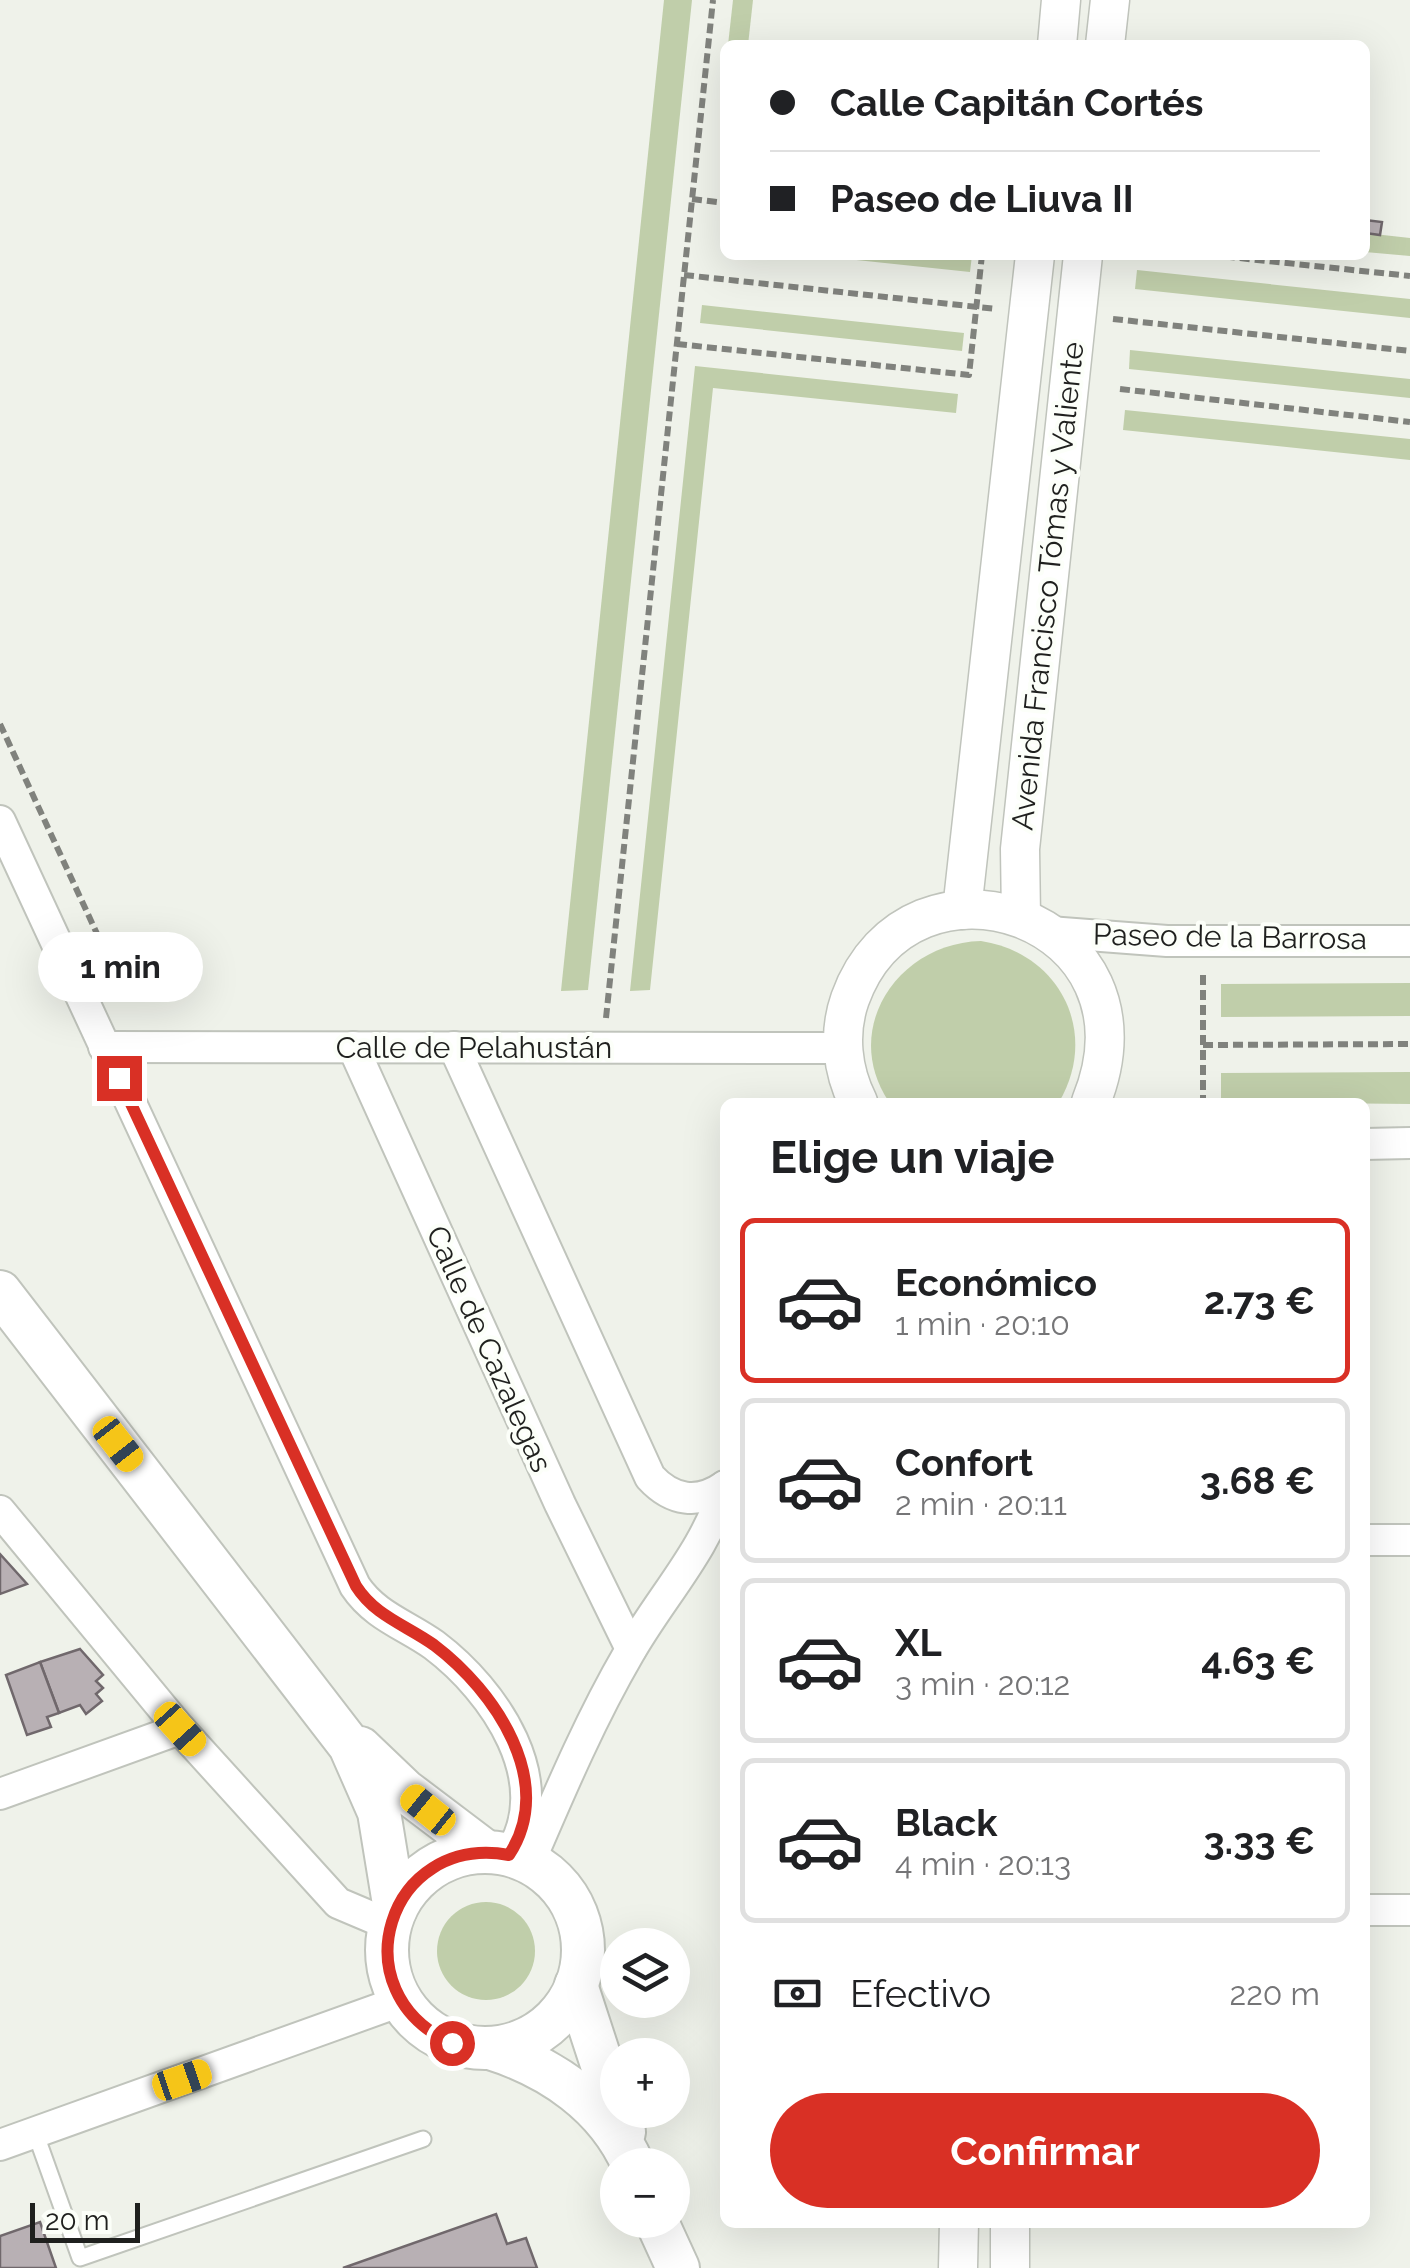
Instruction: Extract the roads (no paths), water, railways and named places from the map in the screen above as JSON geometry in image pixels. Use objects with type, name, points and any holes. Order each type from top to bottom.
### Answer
[{"type":"main road","points":[[0,1292],[350,1746],[380,1812],[393,1918],[388,1964],[401,2002],[439,2038],[490,2048],[537,2066],[586,2100],[624,2148]]},
{"type":"main road","points":[[330,1716],[404,1790],[557,1885],[576,1915],[582,1950],[576,1986],[564,2008],[539,2032],[516,2043],[490,2048]]},
{"type":"main road","points":[[393,1918],[428,1870],[452,1858],[508,1857]]},
{"type":"main road","points":[[576,1986],[628,2148]]},
{"type":"main road","points":[[664,2238],[678,2268]]},
{"type":"street","points":[[1058,40],[1062,0]]},
{"type":"street","points":[[1106,40],[1110,0]]},
{"type":"street","name":"Avenida Francisco Tómas y Valiente","points":[[962,910],[1034,260]]},
{"type":"street","name":"Avenida Francisco Tómas y Valiente","points":[[1035,924],[1020,849],[1082,260]]},
{"type":"street","points":[[0,821],[356,1586],[375,1610],[456,1664],[478,1687],[512,1742],[526,1776],[528,1814],[524,1832],[508,1857]]},
{"type":"street","points":[[857,1098],[843,1048],[850,999],[875,955],[906,929],[962,910],[1035,924],[1083,965],[1103,1009],[1106,1057],[1093,1098]]},
{"type":"street","name":"Paseo de la Barrosa","points":[[1035,924],[1166,941],[1410,940]]},
{"type":"street","name":"Calle de Pelahustán","points":[[104,1047],[843,1048]]},
{"type":"street","points":[[454,1047],[650,1477],[661,1489],[688,1499],[720,1490]]},
{"type":"street","name":"Calle de Cazalegas","points":[[354,1048],[560,1504],[631,1648]]},
{"type":"street","points":[[1370,1144],[1410,1143]]},
{"type":"street","points":[[508,1857],[631,1648],[704,1542],[720,1499]]},
{"type":"street","points":[[0,1512],[180,1729],[338,1904],[393,1918]]},
{"type":"street","points":[[1370,1540],[1410,1540]]},
{"type":"street","points":[[0,1794],[180,1729]]},
{"type":"street","points":[[1370,1910],[1410,1910]]},
{"type":"street","points":[[0,2144],[401,2002]]},
{"type":"street","points":[[958,2228],[958,2268]]},
{"type":"street","points":[[1010,2228],[1010,2268]]},
{"type":"lane","points":[[36,2132],[80,2258],[424,2139]]}]
